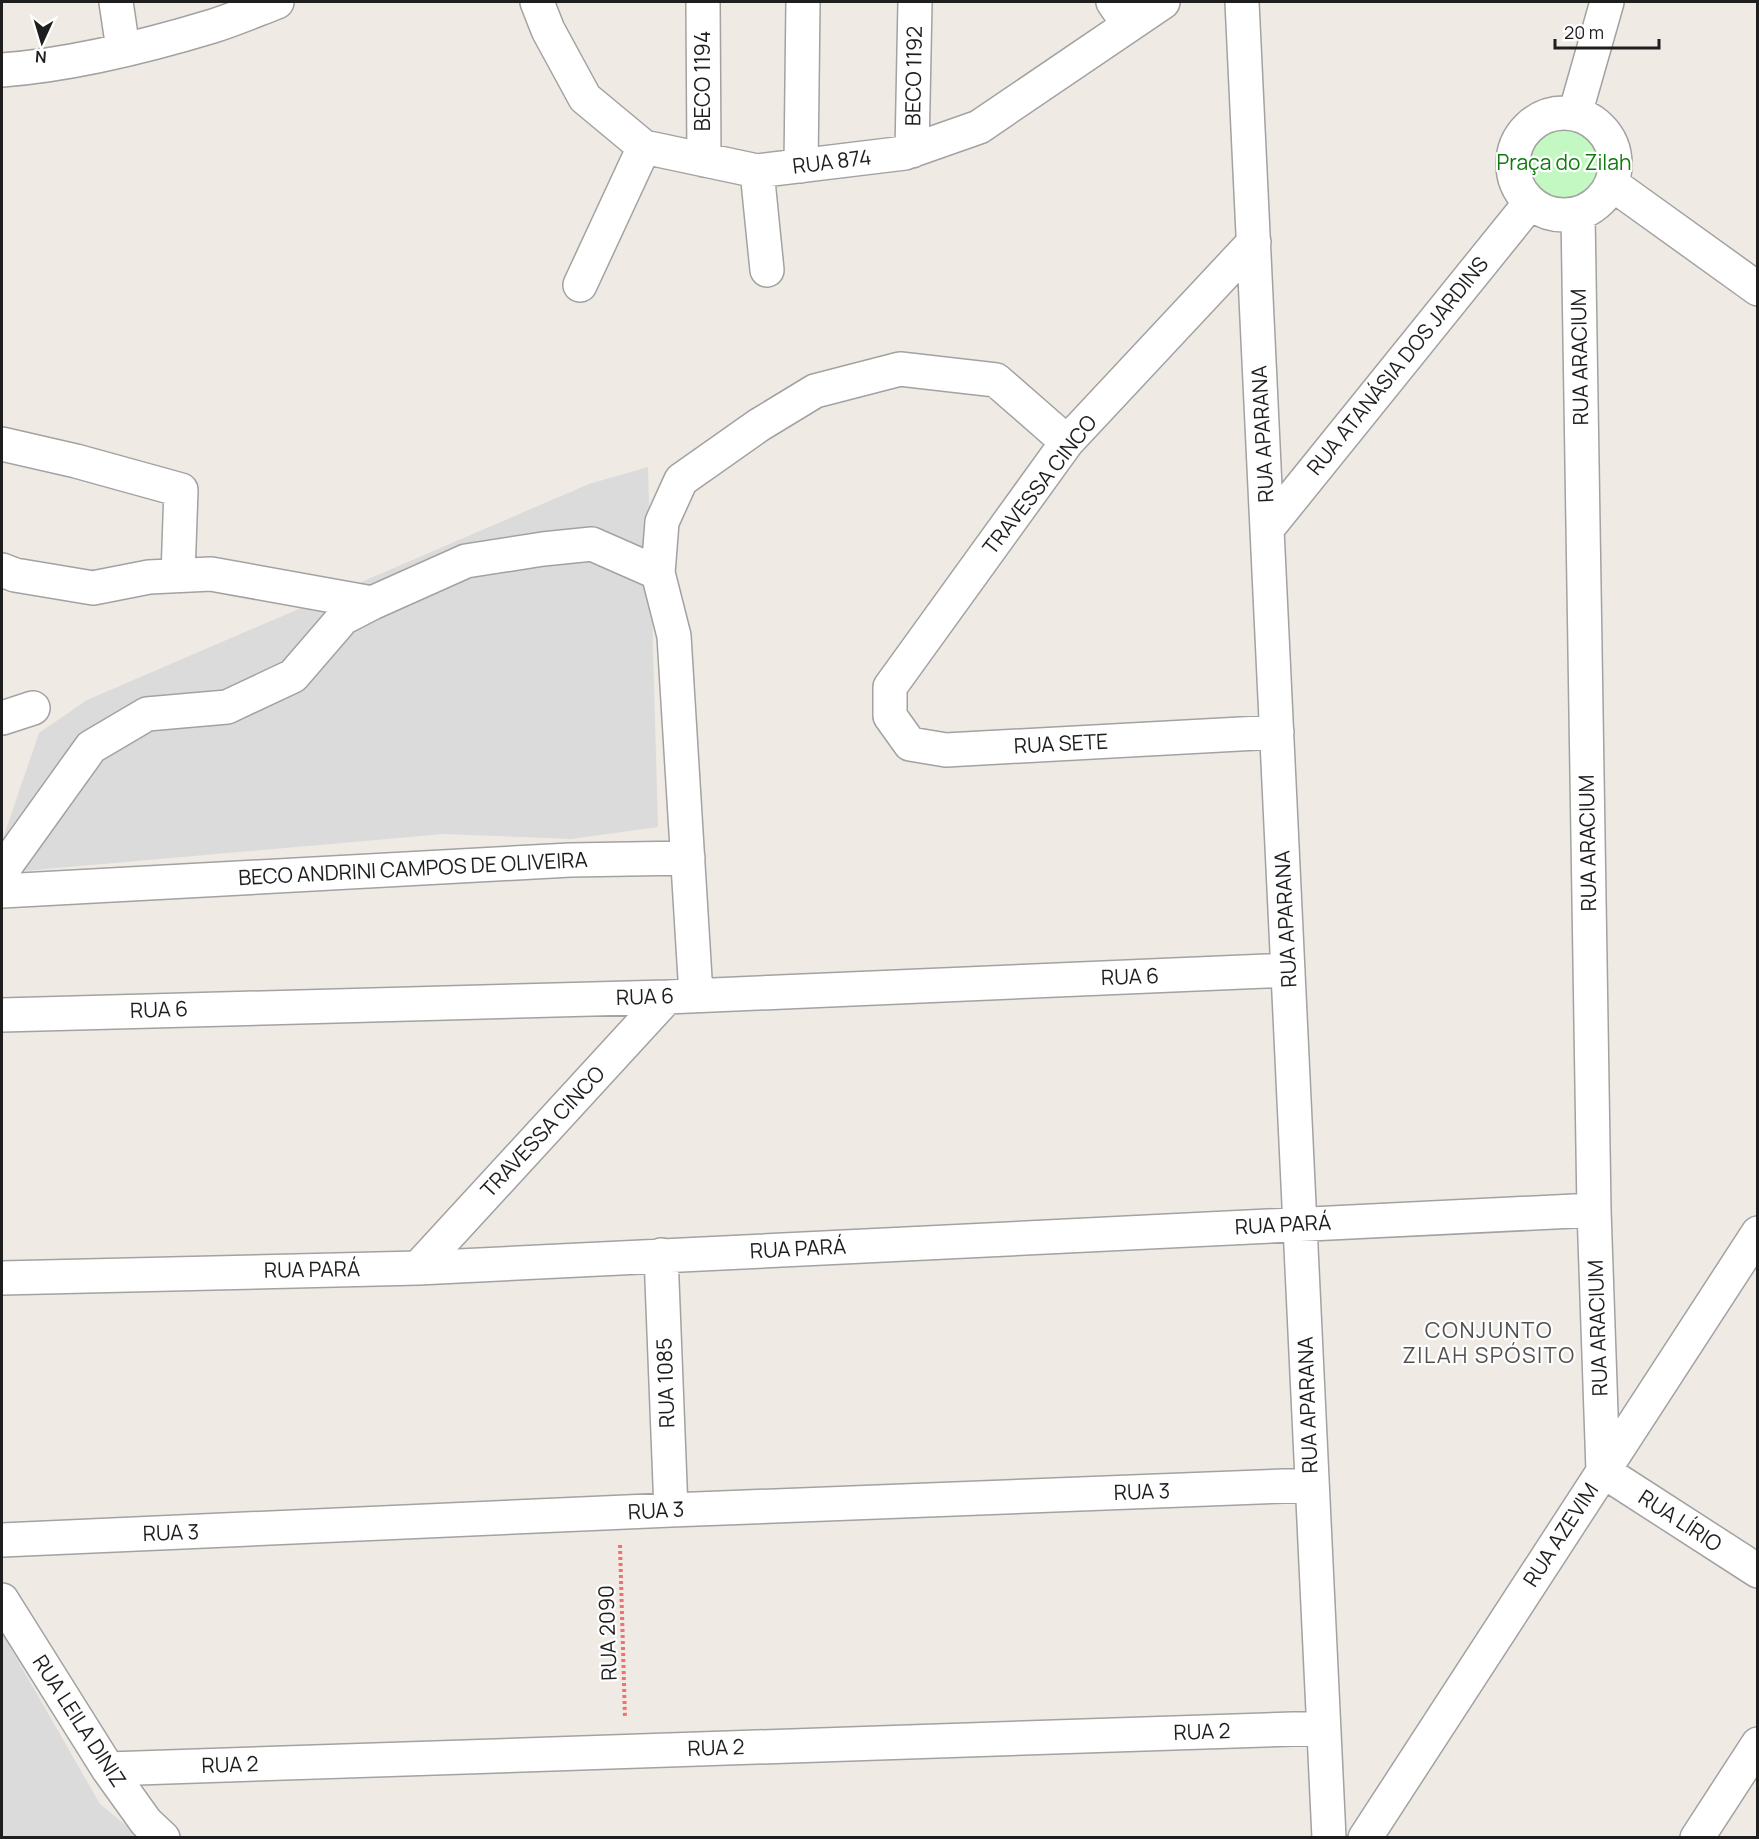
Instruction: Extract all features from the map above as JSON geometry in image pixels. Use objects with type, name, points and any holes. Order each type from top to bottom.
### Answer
[{"type":"street","points":[[116,2],[123,49]]},
{"type":"street","points":[[2,70],[34,67],[123,49],[214,26],[277,2]]},
{"type":"street","name":"RUA 874","points":[[537,2],[548,30],[585,98],[644,147],[757,171],[912,151],[979,127],[1121,13],[1163,2]]},
{"type":"street","name":"BECO 1194","points":[[703,2],[704,160]]},
{"type":"street","points":[[801,166],[803,2]]},
{"type":"street","name":"BECO 1192","points":[[912,151],[915,2]]},
{"type":"street","name":"RUA APARANA","points":[[1242,2],[1329,1838]]},
{"type":"street","points":[[1575,114],[1607,2]]},
{"type":"street","points":[[1549,114],[1575,114],[1602,128],[1616,154],[1612,184],[1599,203],[1578,214],[1552,214],[1530,203],[1515,180],[1513,154],[1526,129],[1549,114]]},
{"type":"street","points":[[580,285],[644,147]]},
{"type":"street","points":[[757,171],[767,270]]},
{"type":"street","points":[[1612,184],[1758,289]]},
{"type":"street","name":"RUA ATANÁSIA DOS JARDINS","points":[[1267,529],[1530,203]]},
{"type":"street","name":"RUA ARACIUM","points":[[1578,214],[1594,1210],[1603,1471]]},
{"type":"street","name":"TRAVESSA CINCO","points":[[890,687],[1067,442],[1254,242]]},
{"type":"street","points":[[682,996],[688,858],[674,636],[658,573],[662,522],[681,480],[759,425],[815,391],[900,369],[996,380],[1067,442]]},
{"type":"street","points":[[2,444],[76,460],[181,490],[178,575]]},
{"type":"street","points":[[2,871],[92,747],[147,714],[227,707],[293,676],[343,618],[372,603],[466,561],[553,548],[592,544],[658,573]]},
{"type":"street","points":[[2,570],[15,575],[93,588],[149,577],[211,574],[372,603]]},
{"type":"street","name":"RUA SETE","points":[[890,687],[890,716],[910,744],[946,750],[1277,732]]},
{"type":"street","points":[[2,718],[33,708]]},
{"type":"street","name":"BECO ANDRINI CAMPOS DE OLIVEIRA","points":[[2,891],[570,860],[688,858]]},
{"type":"street","name":"RUA 6","points":[[2,1015],[682,996],[1288,970]]},
{"type":"street","name":"TRAVESSA CINCO","points":[[418,1268],[682,996]]},
{"type":"street","name":"RUA PARÁ","points":[[2,1278],[418,1268],[1594,1210]]},
{"type":"street","name":"RUA AZEVIM","points":[[1365,1838],[1758,1233]]},
{"type":"street","name":"RUA 1085","points":[[662,1255],[671,1510]]},
{"type":"street","name":"RUA LÍRIO","points":[[1603,1471],[1758,1571]]},
{"type":"street","name":"RUA 3","points":[[2,1540],[671,1510],[1311,1485]]},
{"type":"street","name":"RUA LEILA DINIZ","points":[[2,1600],[150,1832]]},
{"type":"street","name":"RUA 2","points":[[108,1769],[1323,1728]]},
{"type":"street","points":[[1697,1838],[1758,1744]]},
{"type":"path","name":"RUA 2090","points":[[619,1513],[626,1751]]},
{"type":"shaded area","points":[[648,467],[658,827],[571,839],[444,834],[12,872],[2,868],[2,841],[39,733],[87,700],[589,484]]},
{"type":"shaded area","points":[[2,1633],[100,1804],[140,1837],[2,1837]]},
{"type":"green space","name":"Praça do Zilah","points":[[1564,124],[1579,127],[1592,136],[1601,149],[1604,164],[1601,179],[1592,192],[1579,201],[1564,204],[1549,201],[1536,192],[1527,179],[1524,164],[1527,149],[1536,136],[1549,127]]},
{"type":"district","name":"CONJUNTO ZILAH SPÓSITO","points":[[1489,1342]]}]
